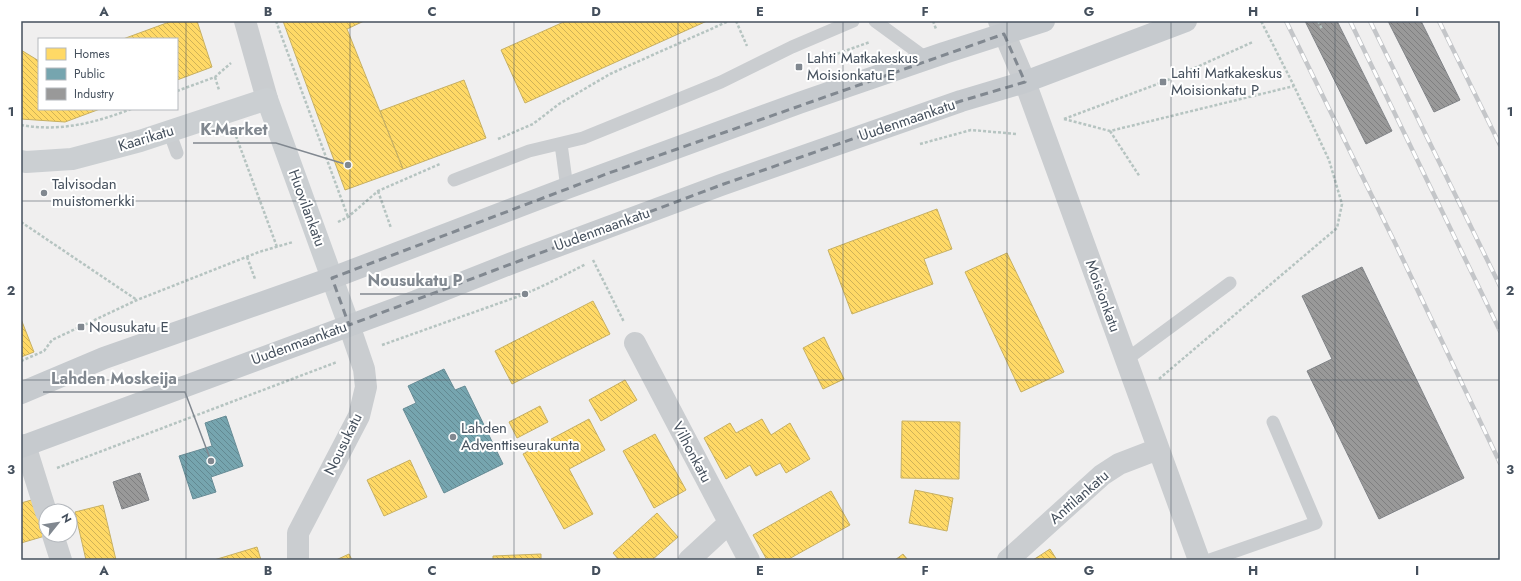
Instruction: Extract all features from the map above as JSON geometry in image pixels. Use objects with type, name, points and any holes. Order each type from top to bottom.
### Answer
[{"type":"main road","points":[[21,393],[104,358],[332,278],[567,188],[799,103],[927,59],[1001,27],[1044,21]]},
{"type":"main road","name":"Uudenmaankatu","points":[[23,446],[721,185],[961,101],[1025,82],[1186,21]]},
{"type":"street","name":"Huovilankatu","points":[[245,21],[267,99],[349,325]]},
{"type":"street","name":"Moisionkatu","points":[[1001,27],[1025,82],[1199,560]]},
{"type":"street","name":"Kaarikatu","points":[[21,161],[72,159],[140,141],[267,99]]},
{"type":"street","name":"Nousukatu","points":[[298,560],[298,534],[359,416],[366,387],[364,369],[349,325]]},
{"type":"street","name":"Vilhonkatu","points":[[635,343],[749,560]]},
{"type":"street","points":[[23,446],[43,503]]},
{"type":"street","name":"Anttilankatu","points":[[1008,560],[1102,475],[1119,464],[1158,449]]},
{"type":"street","points":[[688,560],[729,523]]},
{"type":"street","points":[[56,543],[61,560]]},
{"type":"lane","points":[[454,180],[529,151],[583,138],[721,82],[792,47],[853,21]]},
{"type":"lane","points":[[875,21],[927,59]]},
{"type":"lane","points":[[169,131],[177,153]]},
{"type":"lane","points":[[560,144],[567,188]]},
{"type":"lane","points":[[1127,360],[1230,284]]},
{"type":"lane","points":[[1210,560],[1316,523],[1273,422]]},
{"type":"path","points":[[276,21],[348,217]]},
{"type":"path","points":[[497,139],[532,124],[559,104],[610,74],[729,21]]},
{"type":"path","points":[[736,21],[742,35]]},
{"type":"path","points":[[1159,379],[1337,228],[1342,204],[1329,160],[1261,21]]},
{"type":"path","points":[[1318,21],[1322,29]]},
{"type":"path","points":[[814,62],[879,39],[889,31]]},
{"type":"path","points":[[919,144],[971,130],[1016,134],[1064,119],[1163,82],[1253,42]]},
{"type":"path","points":[[215,77],[278,248]]},
{"type":"path","points":[[1064,119],[1110,130],[1294,86]]},
{"type":"path","points":[[21,125],[49,128],[83,124],[103,120],[128,110]]},
{"type":"path","points":[[1110,130],[1140,177]]},
{"type":"path","points":[[21,361],[44,351],[52,340],[137,300],[259,252],[278,248],[316,233],[348,217],[378,191],[441,164]]},
{"type":"path","points":[[21,222],[137,300]]},
{"type":"path","points":[[34,476],[359,354],[525,294],[594,260],[635,343]]},
{"type":"highlighted area","points":[[1004,34],[1025,82],[961,101],[721,185],[349,325],[332,278],[609,173]]},
{"type":"building: Homes","points":[[172,21],[197,21],[212,67],[178,80],[178,38],[126,38]]},
{"type":"building: Homes","points":[[283,21],[364,21],[347,29],[403,169],[345,190]]},
{"type":"building: Homes","points":[[566,21],[707,21],[525,103],[501,50]]},
{"type":"building: Homes","points":[[21,50],[38,60],[38,110],[97,110],[65,122],[21,119]]},
{"type":"building: Homes","points":[[464,80],[486,138],[403,169],[380,111]]},
{"type":"building: Homes","points":[[937,209],[952,249],[924,259],[933,284],[852,314],[828,250]]},
{"type":"building: Homes","points":[[1007,253],[1064,372],[1021,392],[965,272]]},
{"type":"building: Homes","points":[[593,301],[610,334],[512,384],[495,351]]},
{"type":"building: Homes","points":[[21,319],[34,352],[21,357]]},
{"type":"building: Homes","points":[[824,337],[844,379],[823,389],[803,348]]},
{"type":"building: Homes","points":[[625,380],[637,400],[601,421],[589,400]]},
{"type":"building: Homes","points":[[540,406],[548,422],[517,438],[509,422]]},
{"type":"building: Homes","points":[[589,419],[605,450],[569,469],[593,514],[564,529],[523,454]]},
{"type":"building: Homes","points":[[762,419],[771,435],[790,423],[810,459],[786,473],[780,463],[756,476],[750,465],[726,479],[704,438],[730,423],[736,433]]},
{"type":"building: Homes","points":[[902,421],[960,422],[959,479],[901,478]]},
{"type":"building: Homes","points":[[655,434],[686,490],[654,508],[623,451]]},
{"type":"building: Homes","points":[[410,460],[427,497],[384,516],[367,480]]},
{"type":"building: Homes","points":[[915,490],[953,498],[947,531],[909,523]]},
{"type":"building: Homes","points":[[831,491],[850,525],[787,560],[767,560],[753,535]]},
{"type":"building: Homes","points":[[35,499],[38,510],[38,538],[21,543],[21,503]]},
{"type":"building: Homes","points":[[103,505],[116,560],[86,560],[78,525],[78,511]]},
{"type":"building: Homes","points":[[657,513],[678,537],[652,560],[619,560],[613,553]]},
{"type":"building: Homes","points":[[257,547],[261,560],[214,560]]},
{"type":"building: Homes","points":[[1050,549],[1057,560],[1033,560]]},
{"type":"building: Homes","points":[[349,554],[352,560],[336,560]]},
{"type":"building: Homes","points":[[541,554],[541,560],[493,560],[493,556]]},
{"type":"building: Homes","points":[[903,554],[908,560],[895,560]]},
{"type":"building: Public","name":"Lahden Adventtiseurakunta","points":[[444,369],[455,390],[465,386],[503,464],[444,493],[403,409],[416,403],[408,386]]},
{"type":"building: Public","points":[[226,416],[243,466],[211,477],[216,492],[193,499],[179,456],[212,446],[205,423]]},
{"type":"building: Industry","points":[[1305,21],[1337,21],[1392,131],[1366,144]]},
{"type":"building: Industry","points":[[1388,21],[1421,21],[1460,100],[1434,112]]},
{"type":"building: Industry","points":[[1362,267],[1464,478],[1379,519],[1307,371],[1332,359],[1302,296]]},
{"type":"building: Industry","points":[[140,473],[149,500],[122,509],[113,482]]},
{"type":"railway","points":[[1286,21],[1396,245],[1500,463]]},
{"type":"railway","points":[[1350,21],[1500,331]]},
{"type":"railway","points":[[1370,21],[1500,286]]},
{"type":"railway","points":[[1439,21],[1500,145]]},
{"type":"place","name":"Lahti Matkakeskus Moisionkatu E","points":[[799,67]]},
{"type":"place","name":"Lahti Matkakeskus Moisionkatu P","points":[[1163,82]]},
{"type":"place","name":"K-Market","points":[[348,165]]},
{"type":"place","name":"Talvisodan muistomerkki","points":[[44,193]]},
{"type":"place","name":"Nousukatu P","points":[[525,294]]},
{"type":"place","name":"Nousukatu E","points":[[81,327]]},
{"type":"place","name":"Lahden Adventtiseurakunta","points":[[453,437]]},
{"type":"place","name":"Lahden Moskeija","points":[[211,461]]}]
